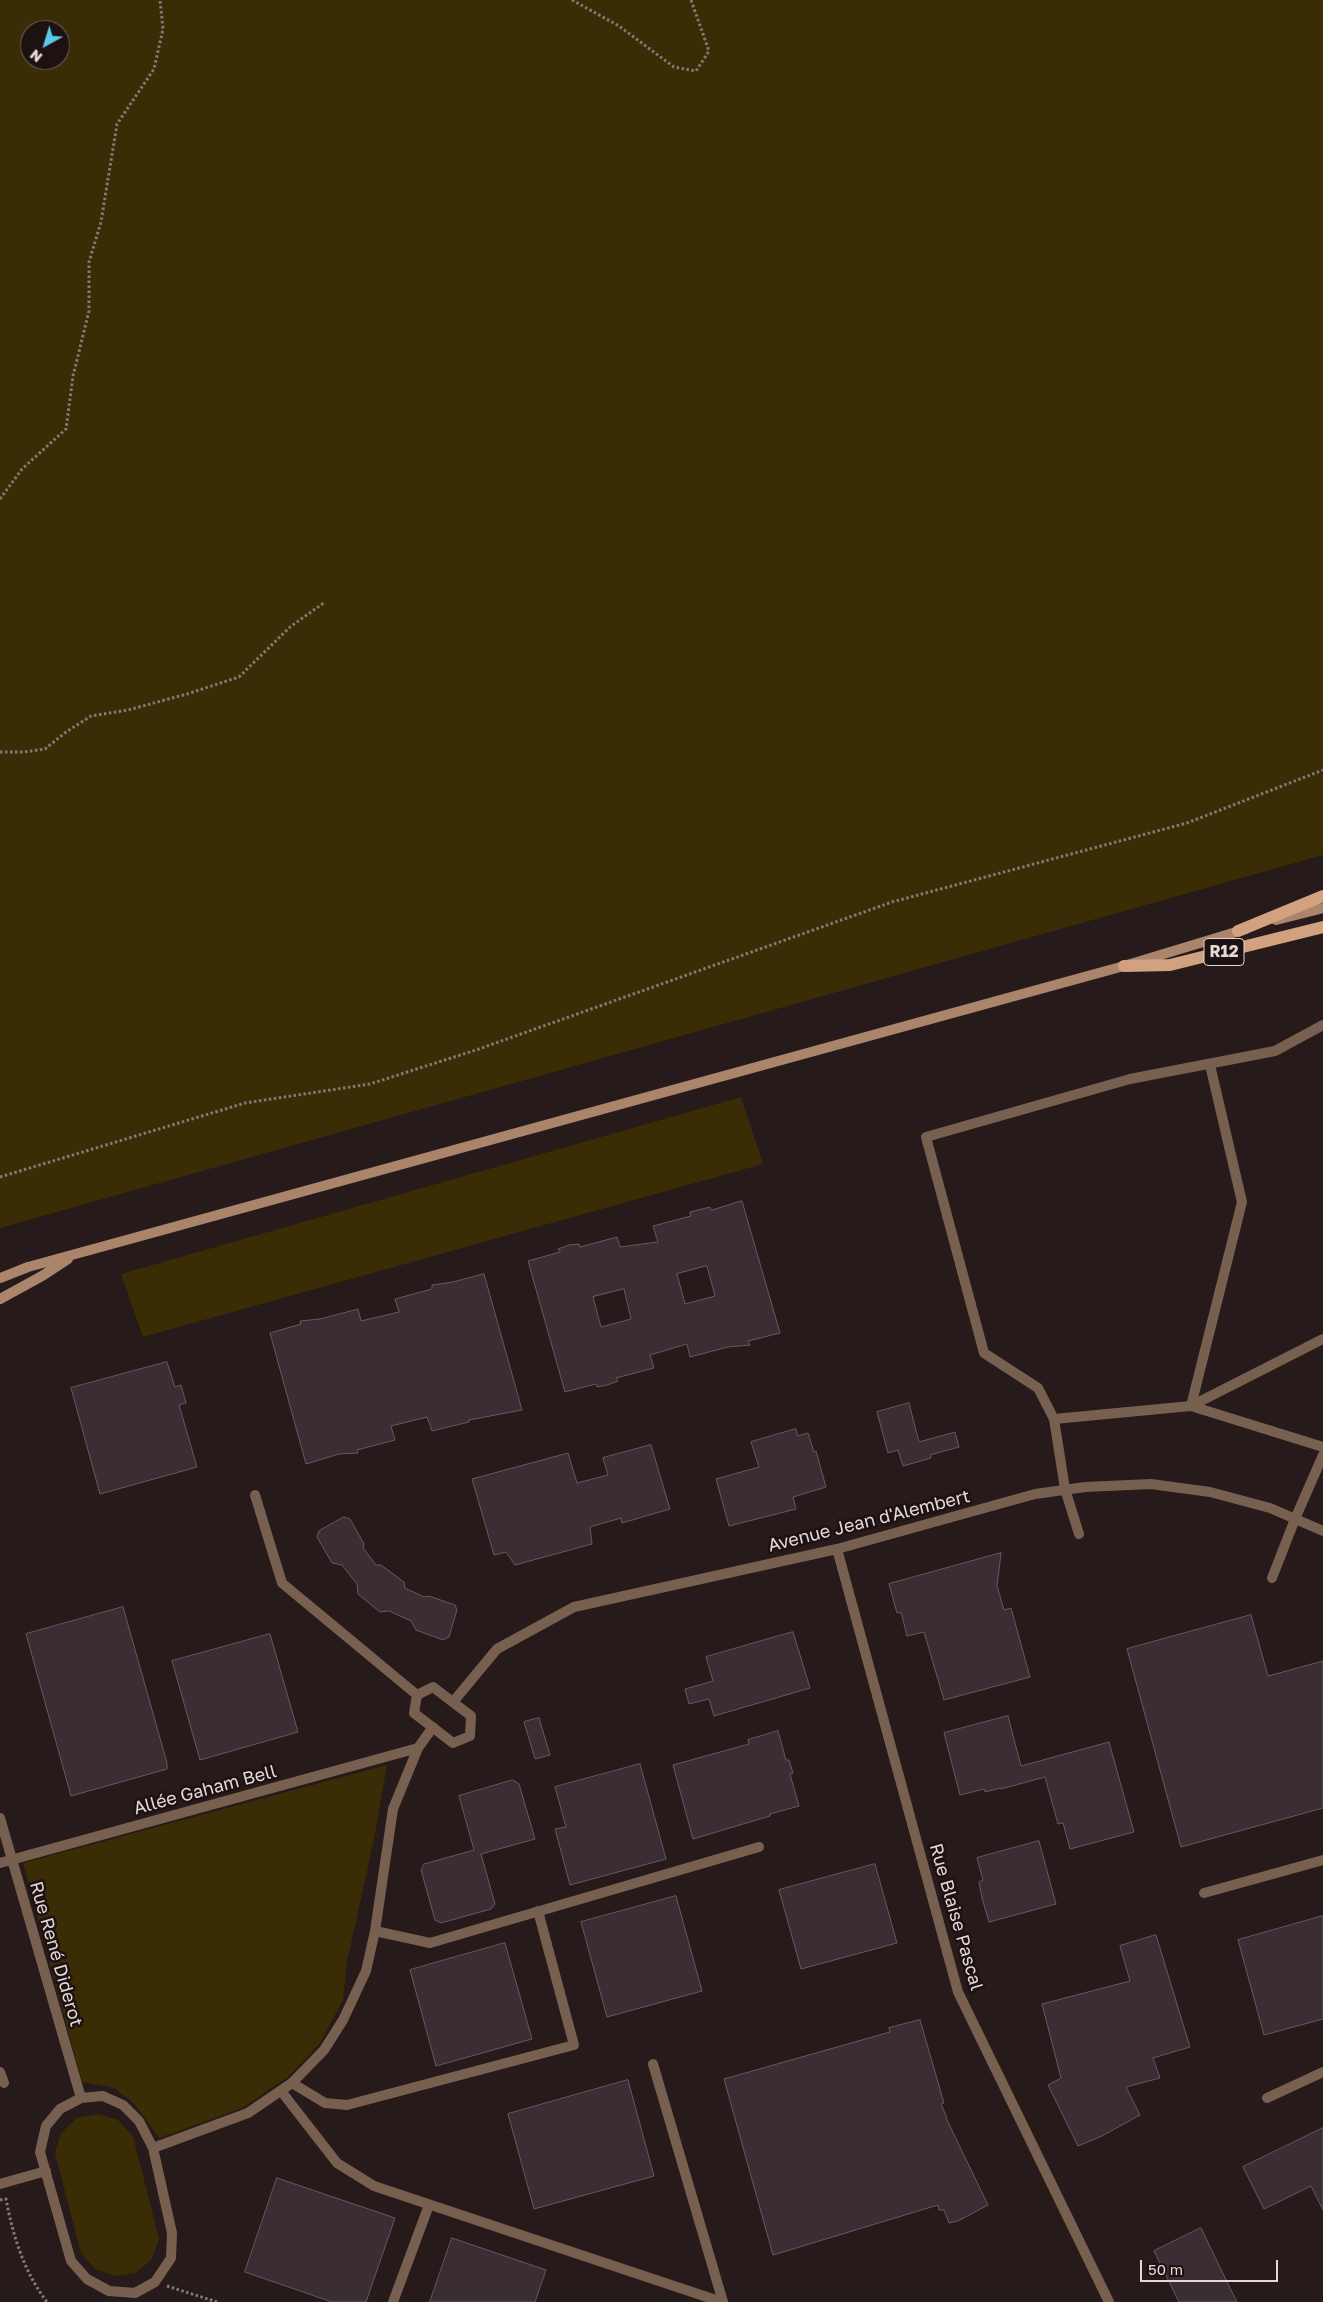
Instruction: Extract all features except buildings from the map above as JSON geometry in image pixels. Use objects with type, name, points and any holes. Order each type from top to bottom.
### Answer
[{"type":"main road","name":"R12","points":[[1238,931],[1323,896]]},
{"type":"main road","name":"R12","points":[[0,1278],[28,1267],[1124,966],[1238,931],[1323,908]]},
{"type":"main road","name":"R12","points":[[1124,966],[1170,965],[1323,927]]},
{"type":"main road","points":[[0,1299],[42,1276],[74,1255]]},
{"type":"street","points":[[1078,1534],[1065,1489],[1054,1419],[1038,1388],[984,1352],[926,1137],[1130,1079],[1275,1051],[1323,1025]]},
{"type":"street","points":[[1191,1406],[1242,1202],[1210,1065]]},
{"type":"street","points":[[1054,1419],[1191,1406],[1323,1339]]},
{"type":"street","points":[[1191,1406],[1323,1447]]},
{"type":"street","points":[[1272,1578],[1323,1455]]},
{"type":"street","name":"Avenue Jean d'Alembert","points":[[453,1702],[497,1650],[574,1607],[837,1549],[1035,1494],[1065,1489],[1151,1484],[1210,1492],[1270,1508],[1323,1531]]},
{"type":"street","points":[[256,1495],[282,1582],[417,1695]]},
{"type":"street","name":"Rue Blaise Pascal","points":[[837,1549],[958,1992],[1109,2302]]},
{"type":"street","points":[[433,1687],[453,1702],[470,1716],[470,1736],[453,1743],[414,1713],[417,1695],[433,1687]]},
{"type":"street","points":[[153,2148],[248,2113],[292,2083],[324,2050],[343,2020],[366,1971],[375,1931],[393,1809],[418,1748],[433,1727]]},
{"type":"street","name":"Allée Gaham Bell","points":[[0,1863],[418,1748]]},
{"type":"street","name":"Rue René Diderot","points":[[0,1818],[81,2098]]},
{"type":"street","points":[[375,1931],[430,1943],[759,1847]]},
{"type":"street","points":[[1204,1893],[1323,1860]]},
{"type":"street","points":[[292,2083],[325,2103],[347,2105],[574,2045],[538,1911]]},
{"type":"street","points":[[653,2064],[723,2302]]},
{"type":"street","points":[[0,2072],[4,2083]]},
{"type":"street","points":[[1267,2098],[1323,2072]]},
{"type":"street","points":[[281,2091],[337,2163],[374,2186],[713,2299],[717,2302]]},
{"type":"street","points":[[103,2096],[123,2105],[139,2121],[153,2148],[172,2234],[171,2258],[154,2282],[137,2297],[109,2291],[87,2279],[71,2261],[40,2152],[46,2126],[60,2109],[81,2098],[103,2096]]},
{"type":"street","points":[[0,2184],[46,2172]]},
{"type":"street","points":[[393,2302],[429,2205]]},
{"type":"path","points":[[0,499],[22,469],[66,429],[73,376],[89,311],[89,262],[101,222],[117,124],[154,69],[163,29],[160,0]]},
{"type":"path","points":[[572,0],[619,26],[674,67],[696,71],[709,51],[691,0]]},
{"type":"path","points":[[0,752],[24,752],[45,749],[66,732],[91,716],[128,710],[239,677],[290,627],[325,602]]},
{"type":"path","points":[[0,1177],[245,1103],[370,1084],[476,1050],[892,902],[1187,823],[1323,770]]},
{"type":"path","points":[[0,2200],[6,2199],[26,2268],[33,2283],[47,2302]]},
{"type":"path","points":[[154,2282],[217,2302]]},
{"type":"shaded area","points":[[0,0],[1323,0],[1323,855],[0,1228]]},
{"type":"shaded area","points":[[741,1097],[763,1164],[143,1337],[121,1274]]},
{"type":"shaded area","points":[[387,1765],[374,1839],[347,1962],[343,2000],[320,2043],[288,2077],[242,2108],[159,2138],[135,2105],[115,2088],[82,2082],[23,1863]]},
{"type":"shaded area","points":[[98,2114],[118,2120],[133,2136],[159,2239],[152,2259],[136,2273],[115,2276],[95,2269],[81,2253],[55,2153],[61,2133],[77,2118]]}]
